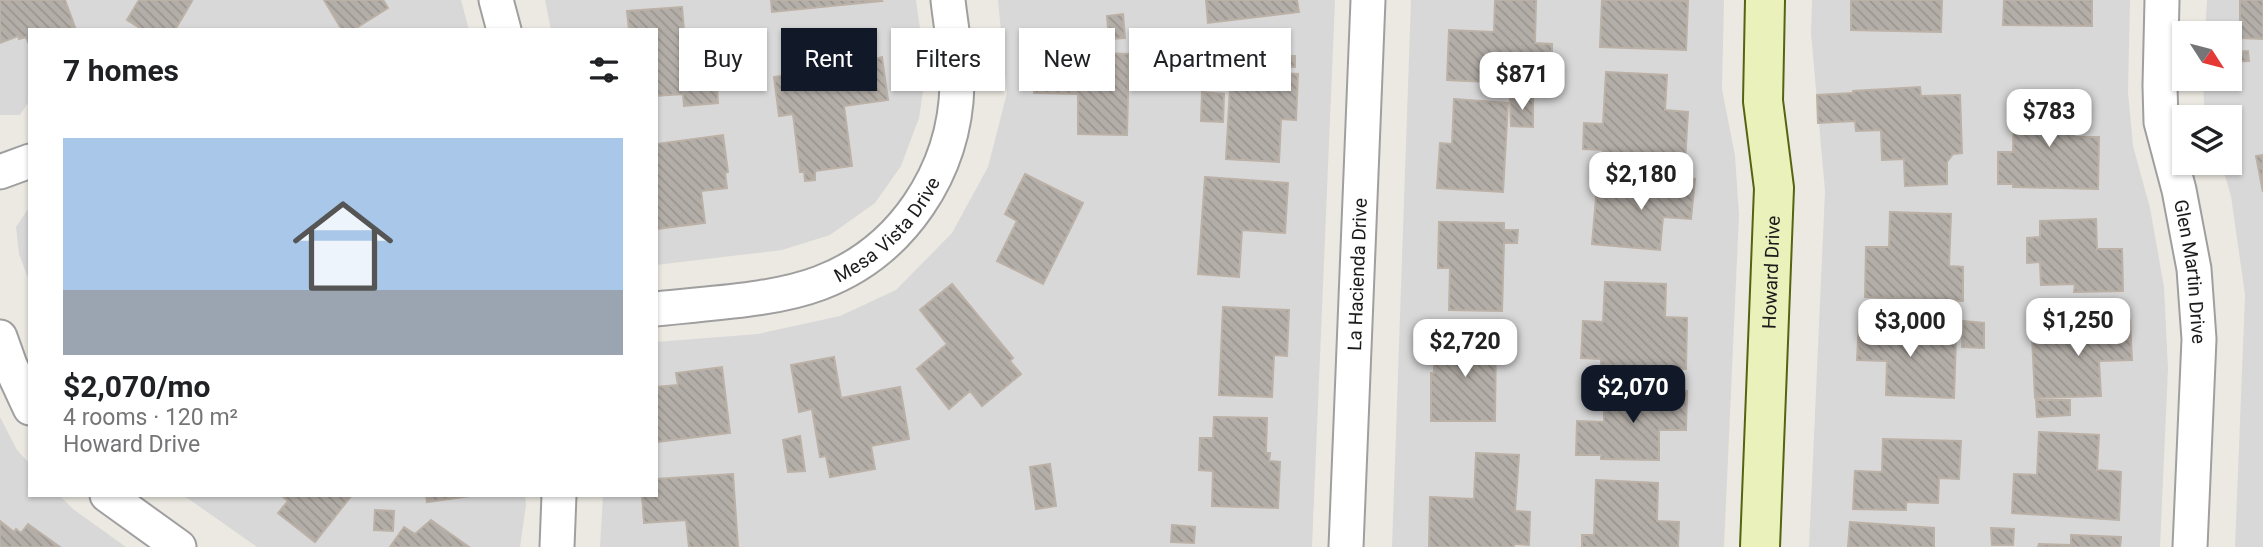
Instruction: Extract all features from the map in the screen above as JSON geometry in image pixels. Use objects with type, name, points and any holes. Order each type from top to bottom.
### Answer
[{"type":"street","points":[[496,0],[503,28]]},
{"type":"street","name":"Mesa Vista Drive","points":[[658,309],[777,294],[819,284],[855,266],[889,241],[918,208],[941,167],[954,124],[957,83],[948,0]]},
{"type":"street","name":"La Hacienda Drive","points":[[1346,547],[1368,0]]},
{"type":"street","name":"Howard Drive","points":[[1760,547],[1774,188],[1763,101],[1765,0]]},
{"type":"street","name":"Glen Martin Drive","points":[[2162,0],[2161,122],[2179,190],[2194,269],[2199,339],[2190,547]]},
{"type":"street","points":[[0,172],[28,162]]},
{"type":"street","points":[[0,337],[28,404]]},
{"type":"street","points":[[110,497],[179,547]]},
{"type":"street","points":[[557,547],[559,497]]},
{"type":"shaded area","points":[[0,0],[461,0],[468,28],[28,28],[28,103],[20,115],[0,115]]},
{"type":"shaded area","points":[[545,0],[916,0],[920,28],[891,28],[891,91],[923,91],[919,118],[901,166],[875,203],[830,235],[782,250],[658,265],[658,28],[551,28]]},
{"type":"shaded area","points":[[998,0],[1335,0],[1312,547],[600,547],[603,497],[658,497],[658,342],[758,334],[840,316],[896,290],[952,233],[988,167],[1007,93],[1005,28],[1001,28]]},
{"type":"shaded area","points":[[1411,0],[1724,0],[1722,89],[1735,156],[1739,215],[1724,547],[1392,547]]},
{"type":"shaded area","points":[[1812,0],[2130,0],[2128,92],[2133,146],[2150,208],[2164,287],[2168,369],[2160,547],[1809,547],[1825,191],[1811,33]]},
{"type":"shaded area","points":[[2207,0],[2263,0],[2263,547],[2235,547],[2245,295],[2231,196],[2225,175],[2242,175],[2242,105],[2204,105],[2203,91],[2242,91],[2242,21],[2206,21]]},
{"type":"shaded area","points":[[28,209],[28,278],[19,254],[16,227]]},
{"type":"shaded area","points":[[0,417],[17,450],[28,462],[28,497],[61,497],[73,509],[126,547],[0,547]]},
{"type":"shaded area","points":[[186,497],[525,497],[520,547],[257,547]]},
{"type":"building","points":[[0,0],[65,0],[75,28],[28,28],[28,42],[26,37],[19,39],[18,36],[0,43]]},
{"type":"building","points":[[139,0],[192,1],[176,28],[140,28],[127,20]]},
{"type":"building","points":[[324,0],[383,0],[388,8],[356,28],[341,28]]},
{"type":"building","points":[[771,0],[881,0],[882,1],[772,12]]},
{"type":"building","points":[[1206,0],[1297,0],[1299,12],[1208,23]]},
{"type":"building","points":[[1495,0],[1536,0],[1535,43],[1552,44],[1552,60],[1533,60],[1533,84],[1447,80],[1449,30],[1494,32]]},
{"type":"building","points":[[1602,0],[1688,1],[1686,50],[1600,47]]},
{"type":"building","points":[[1851,0],[1942,0],[1941,32],[1851,30]]},
{"type":"building","points":[[2004,0],[2092,0],[2092,26],[2003,25]]},
{"type":"building","points":[[2240,0],[2263,0],[2263,39],[2242,38]]},
{"type":"building","points":[[682,7],[684,28],[679,28],[679,91],[717,91],[718,103],[684,106],[683,94],[658,96],[658,28],[629,28],[627,11]]},
{"type":"building","points":[[1123,14],[1125,38],[1115,39],[1115,28],[1108,28],[1107,16]]},
{"type":"building","points":[[2242,51],[2248,51],[2249,61],[2242,61]]},
{"type":"building","points":[[1115,54],[1129,54],[1127,135],[1078,134],[1078,94],[1034,93],[1115,91]]},
{"type":"building","points":[[1291,56],[1295,56],[1295,67],[1291,67]]},
{"type":"building","points":[[882,57],[888,100],[844,106],[852,166],[815,171],[815,180],[805,181],[804,172],[800,172],[793,114],[779,116],[774,77],[781,76],[781,91],[877,91],[877,58]]},
{"type":"building","points":[[1606,72],[1667,75],[1665,110],[1688,112],[1685,162],[1602,157],[1603,150],[1583,149],[1584,123],[1603,124]]},
{"type":"building","points":[[1291,74],[1298,74],[1296,120],[1281,119],[1279,162],[1226,159],[1230,91],[1291,91]]},
{"type":"building","points":[[1920,87],[1921,96],[1960,95],[1962,153],[1953,154],[1947,162],[1947,184],[1905,186],[1904,159],[1882,160],[1881,130],[1856,131],[1855,121],[1818,123],[1817,95]]},
{"type":"building","points":[[1202,92],[1224,94],[1223,122],[1201,121]]},
{"type":"building","points":[[1510,98],[1533,98],[1533,127],[1511,126]]},
{"type":"building","points":[[1454,99],[1508,103],[1503,192],[1437,188],[1440,143],[1452,144]]},
{"type":"building","points":[[2014,101],[2075,102],[2074,137],[2099,137],[2098,189],[2013,187],[2013,184],[1998,184],[1998,152],[2013,152]]},
{"type":"building","points":[[723,135],[728,172],[725,173],[727,188],[701,191],[705,223],[658,229],[658,144]]},
{"type":"building","points":[[2263,155],[2263,192],[2256,156]]},
{"type":"building","points":[[1025,174],[1083,203],[1043,284],[997,261],[1017,221],[1005,214]]},
{"type":"building","points":[[1651,176],[1695,179],[1691,219],[1663,217],[1660,250],[1592,244],[1597,186],[1650,190]]},
{"type":"building","points":[[1205,177],[1288,183],[1285,233],[1242,230],[1239,277],[1198,274]]},
{"type":"building","points":[[1890,212],[1951,214],[1949,266],[1963,267],[1963,301],[1865,297],[1866,247],[1889,247]]},
{"type":"building","points":[[2096,219],[2097,249],[2122,249],[2123,291],[2074,292],[2075,284],[2041,285],[2040,262],[2027,263],[2027,238],[2040,237],[2040,221]]},
{"type":"building","points":[[1439,222],[1504,223],[1504,230],[1518,230],[1517,243],[1504,243],[1502,311],[1449,310],[1450,268],[1438,268]]},
{"type":"building","points":[[1605,282],[1666,284],[1665,317],[1687,318],[1686,369],[1601,365],[1601,359],[1581,358],[1583,321],[1603,322]]},
{"type":"building","points":[[952,284],[1013,358],[1010,361],[1021,374],[982,406],[970,391],[949,409],[917,369],[947,344],[920,310]]},
{"type":"building","points":[[1223,307],[1289,310],[1287,356],[1274,355],[1272,397],[1219,395]]},
{"type":"building","points":[[1859,320],[1902,322],[1901,334],[1956,336],[1954,398],[1886,395],[1887,361],[1857,360]]},
{"type":"building","points":[[2130,320],[2132,360],[2099,361],[2101,396],[2035,398],[2032,337],[2068,336],[2067,324]]},
{"type":"building","points":[[1963,321],[1984,323],[1984,348],[1962,347]]},
{"type":"building","points":[[1445,333],[1496,334],[1495,421],[1431,421],[1431,373],[1434,373],[1434,362],[1445,362]]},
{"type":"building","points":[[834,357],[841,398],[900,387],[909,439],[871,446],[875,469],[830,477],[826,456],[820,457],[812,409],[799,412],[791,365]]},
{"type":"building","points":[[722,367],[730,433],[658,442],[658,387],[678,385],[676,373]]},
{"type":"building","points":[[1612,390],[1687,391],[1686,430],[1659,430],[1659,460],[1601,459],[1601,455],[1576,455],[1577,421],[1604,422],[1604,395],[1611,395]]},
{"type":"building","points":[[2036,400],[2070,400],[2070,415],[2037,417]]},
{"type":"building","points":[[1214,417],[1267,418],[1266,453],[1270,453],[1269,461],[1280,462],[1278,508],[1212,506],[1213,471],[1199,470],[1200,438],[1213,438]]},
{"type":"building","points":[[2039,432],[2099,435],[2097,470],[2121,472],[2119,520],[2012,513],[2014,474],[2037,475]]},
{"type":"building","points":[[800,436],[805,471],[788,472],[783,440]]},
{"type":"building","points":[[1883,439],[1961,441],[1959,479],[1939,478],[1938,503],[1906,502],[1906,510],[1853,509],[1855,471],[1882,472]]},
{"type":"building","points":[[1476,453],[1519,455],[1515,511],[1530,512],[1529,545],[1429,547],[1430,497],[1474,499]]},
{"type":"building","points":[[1050,464],[1056,506],[1036,509],[1030,467]]},
{"type":"building","points":[[733,474],[738,547],[689,547],[686,520],[644,523],[642,497],[658,497],[658,479]]},
{"type":"building","points":[[1596,480],[1658,483],[1657,521],[1679,522],[1678,547],[1582,547],[1582,535],[1594,535]]},
{"type":"building","points":[[283,497],[350,497],[315,542],[278,513],[288,501]]},
{"type":"building","points":[[426,497],[463,497],[427,502]]},
{"type":"building","points":[[375,510],[394,511],[393,531],[374,530]]},
{"type":"building","points":[[431,520],[469,547],[390,547],[404,527],[415,534]]},
{"type":"building","points":[[0,521],[14,532],[16,529],[21,533],[28,524],[60,547],[0,547]]},
{"type":"building","points":[[1850,522],[1934,528],[1934,547],[1848,547]]},
{"type":"building","points":[[1172,525],[1195,527],[1194,543],[1171,542]]},
{"type":"building","points":[[1991,528],[2014,529],[2013,545],[1992,545]]},
{"type":"building","points":[[2071,535],[2121,537],[2120,547],[2038,547],[2039,544],[2071,545]]}]
